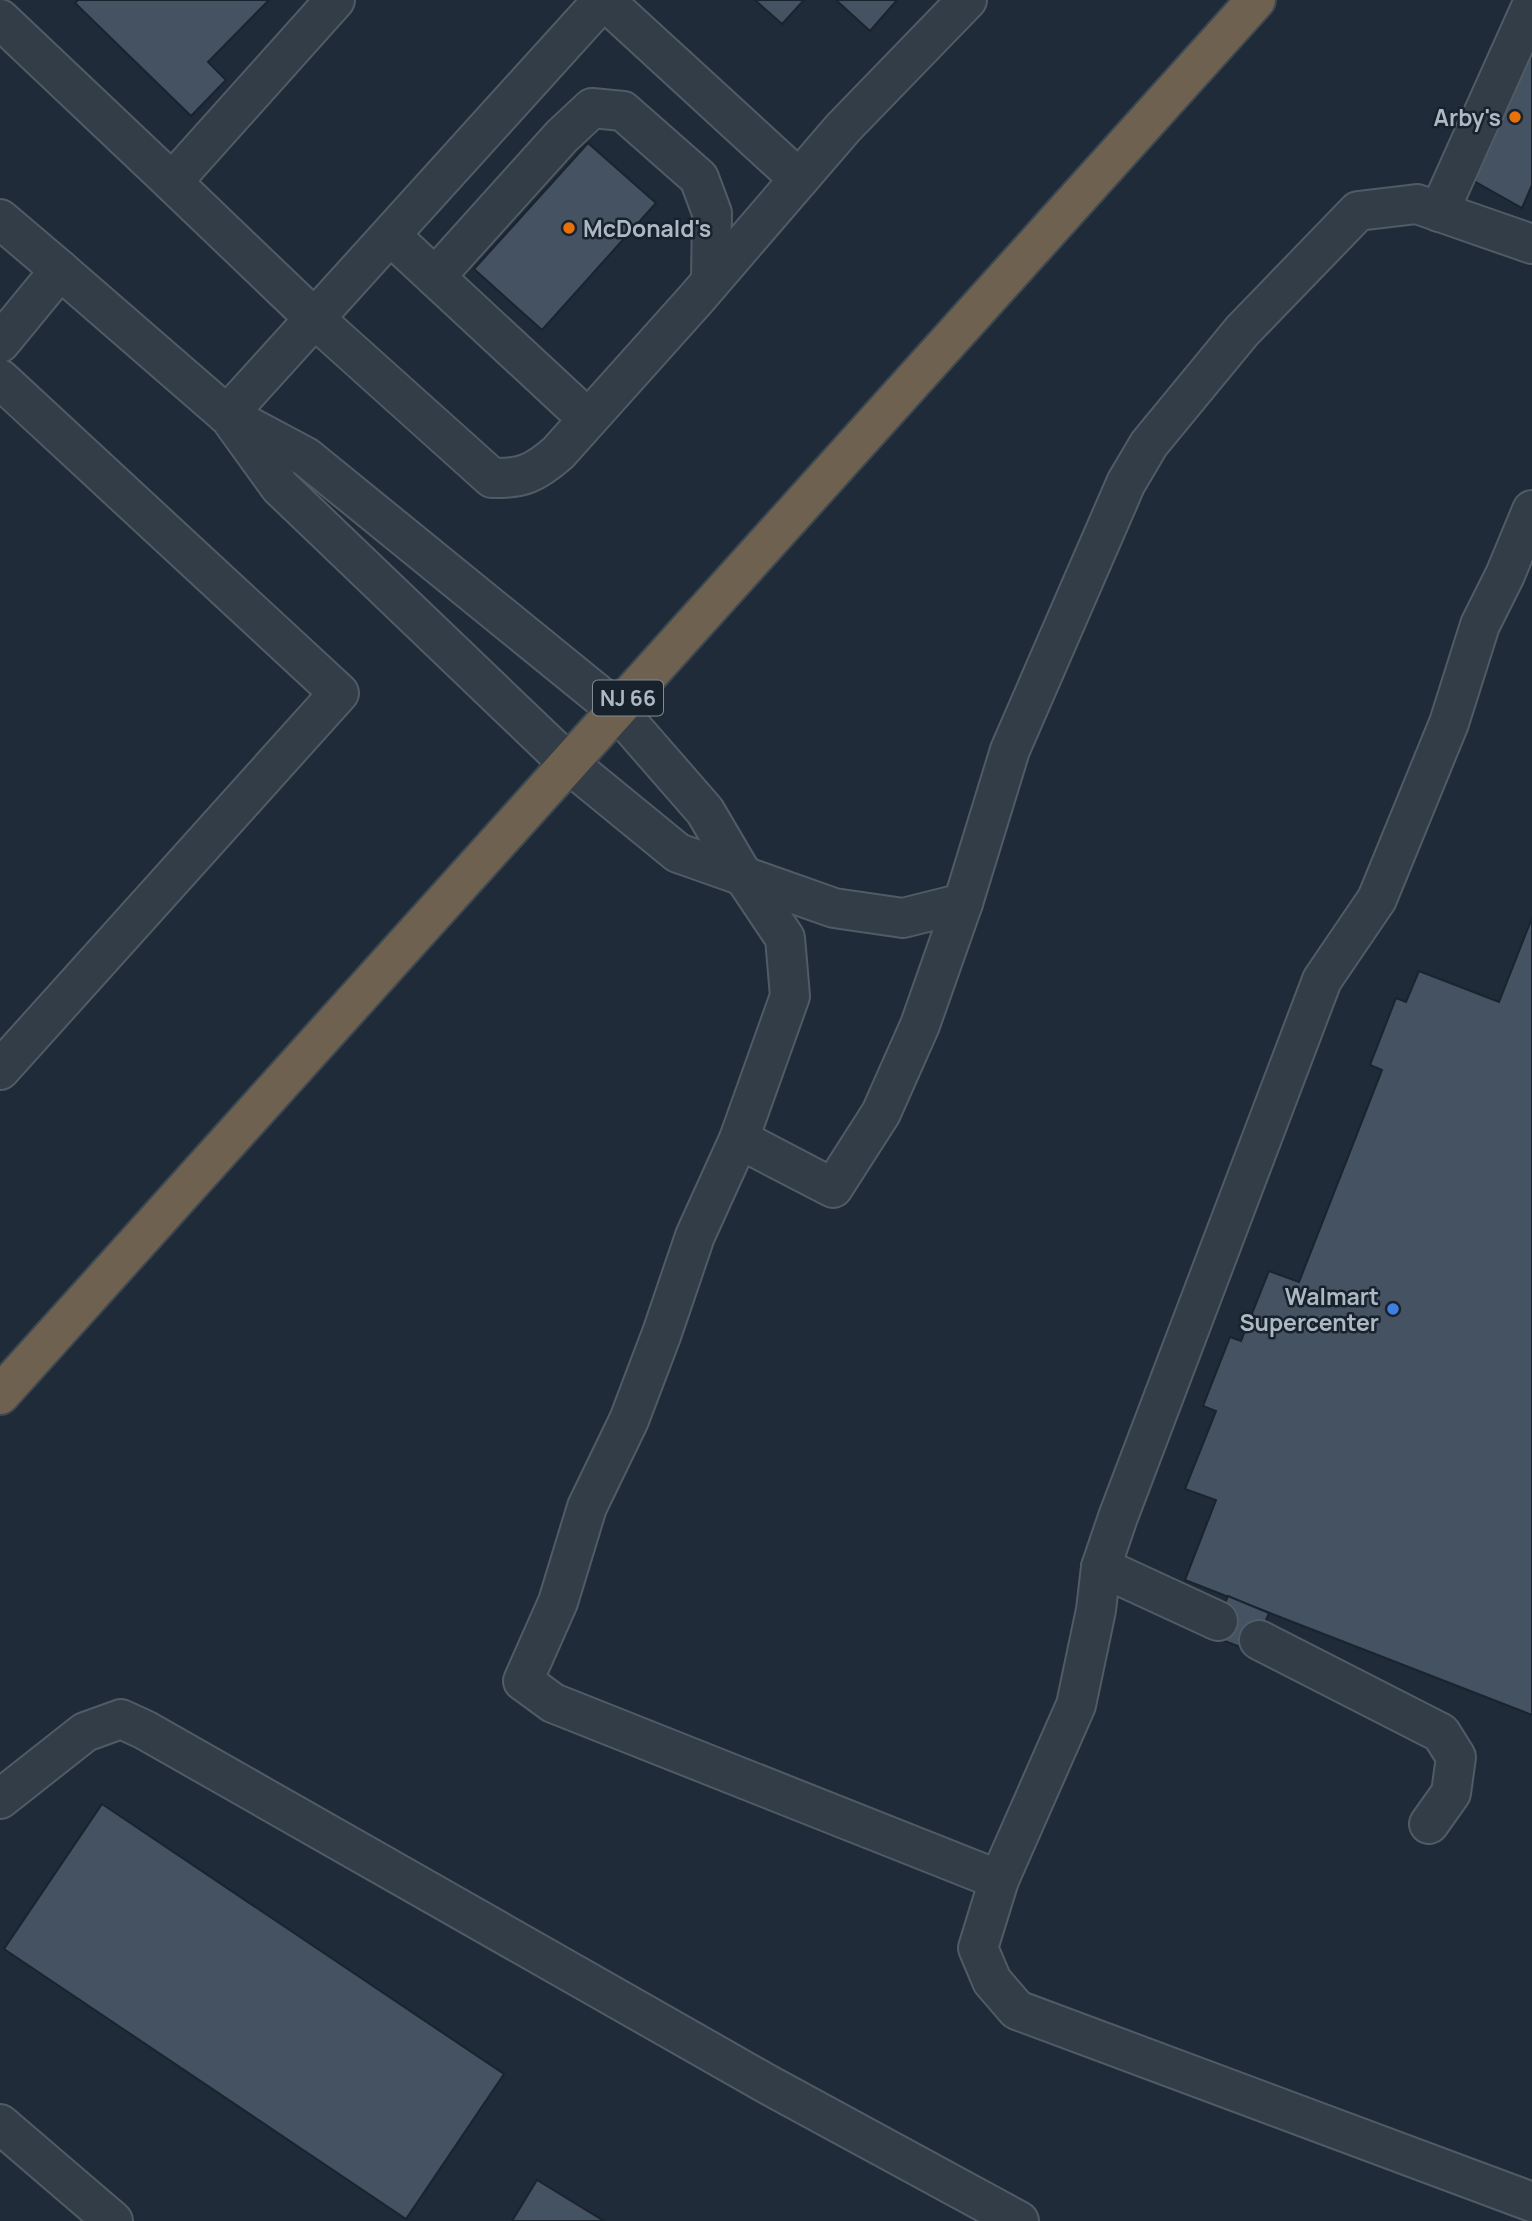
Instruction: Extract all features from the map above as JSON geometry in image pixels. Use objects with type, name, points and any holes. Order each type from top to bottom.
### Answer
[{"type":"highway","name":"NJ 66","points":[[0,1395],[1256,0]]},
{"type":"street","points":[[12,0],[0,17],[315,319],[492,478],[514,479],[543,466],[588,419],[843,128],[967,0]]},
{"type":"street","points":[[172,182],[335,0]]},
{"type":"street","points":[[227,415],[603,0],[799,179]]},
{"type":"street","points":[[1439,212],[1532,5]]},
{"type":"street","points":[[435,277],[562,136],[592,108],[624,111],[699,178],[712,213],[711,281]]},
{"type":"street","points":[[740,1139],[833,1188],[881,1113],[920,1025],[963,903],[1010,750],[1126,483],[1149,444],[1242,331],[1358,211],[1417,204],[1532,244]]},
{"type":"street","points":[[0,219],[227,415],[280,487],[568,763],[678,853],[834,908],[903,918],[963,903]]},
{"type":"street","points":[[391,236],[588,419]]},
{"type":"street","points":[[0,343],[60,270]]},
{"type":"street","points":[[0,379],[339,693],[0,1070]]},
{"type":"street","points":[[227,415],[306,457],[617,710],[705,811],[742,874],[785,938],[790,996],[740,1139],[695,1236],[629,1420],[587,1507],[558,1601],[523,1681],[553,1703],[999,1880]]},
{"type":"street","points":[[1532,510],[1505,575],[1480,625],[1448,723],[1377,899],[1322,980],[1180,1351],[1101,1567],[1096,1610],[1076,1705],[999,1880],[978,1948],[992,1980],[1017,2010],[1532,2202]]},
{"type":"street","points":[[1101,1567],[1218,1621]]},
{"type":"street","points":[[1259,1640],[1441,1733],[1456,1757],[1451,1793],[1429,1824]]},
{"type":"street","points":[[0,1799],[85,1732],[121,1719],[766,2084],[981,2212],[1019,2221]]},
{"type":"street","points":[[0,2124],[113,2221]]},
{"type":"building","points":[[78,0],[269,0],[208,62],[226,80],[191,116],[75,3]]},
{"type":"building","points":[[755,0],[804,0],[782,24]]},
{"type":"building","points":[[836,0],[897,0],[870,31]]},
{"type":"building","name":"Arby's","points":[[1522,48],[1532,53],[1532,185],[1522,208],[1474,181]]},
{"type":"building","points":[[588,143],[656,203],[542,330],[474,269]]},
{"type":"building","name":"Walmart Supercenter","points":[[1532,918],[1532,1715],[1185,1580],[1216,1500],[1185,1489],[1216,1411],[1203,1406],[1230,1337],[1241,1341],[1269,1271],[1299,1282],[1382,1070],[1370,1065],[1396,998],[1406,1002],[1419,971],[1499,1002]]},
{"type":"building","points":[[1228,1596],[1269,1613],[1253,1652],[1212,1636]]},
{"type":"building","points":[[102,1804],[504,2074],[406,2219],[4,1949]]},
{"type":"building","points":[[537,2180],[604,2221],[512,2221]]},
{"type":"place","name":"Arby's","points":[[1515,117]]},
{"type":"place","name":"McDonald's","points":[[569,228]]},
{"type":"place","name":"Walmart Supercenter","points":[[1393,1309]]}]
